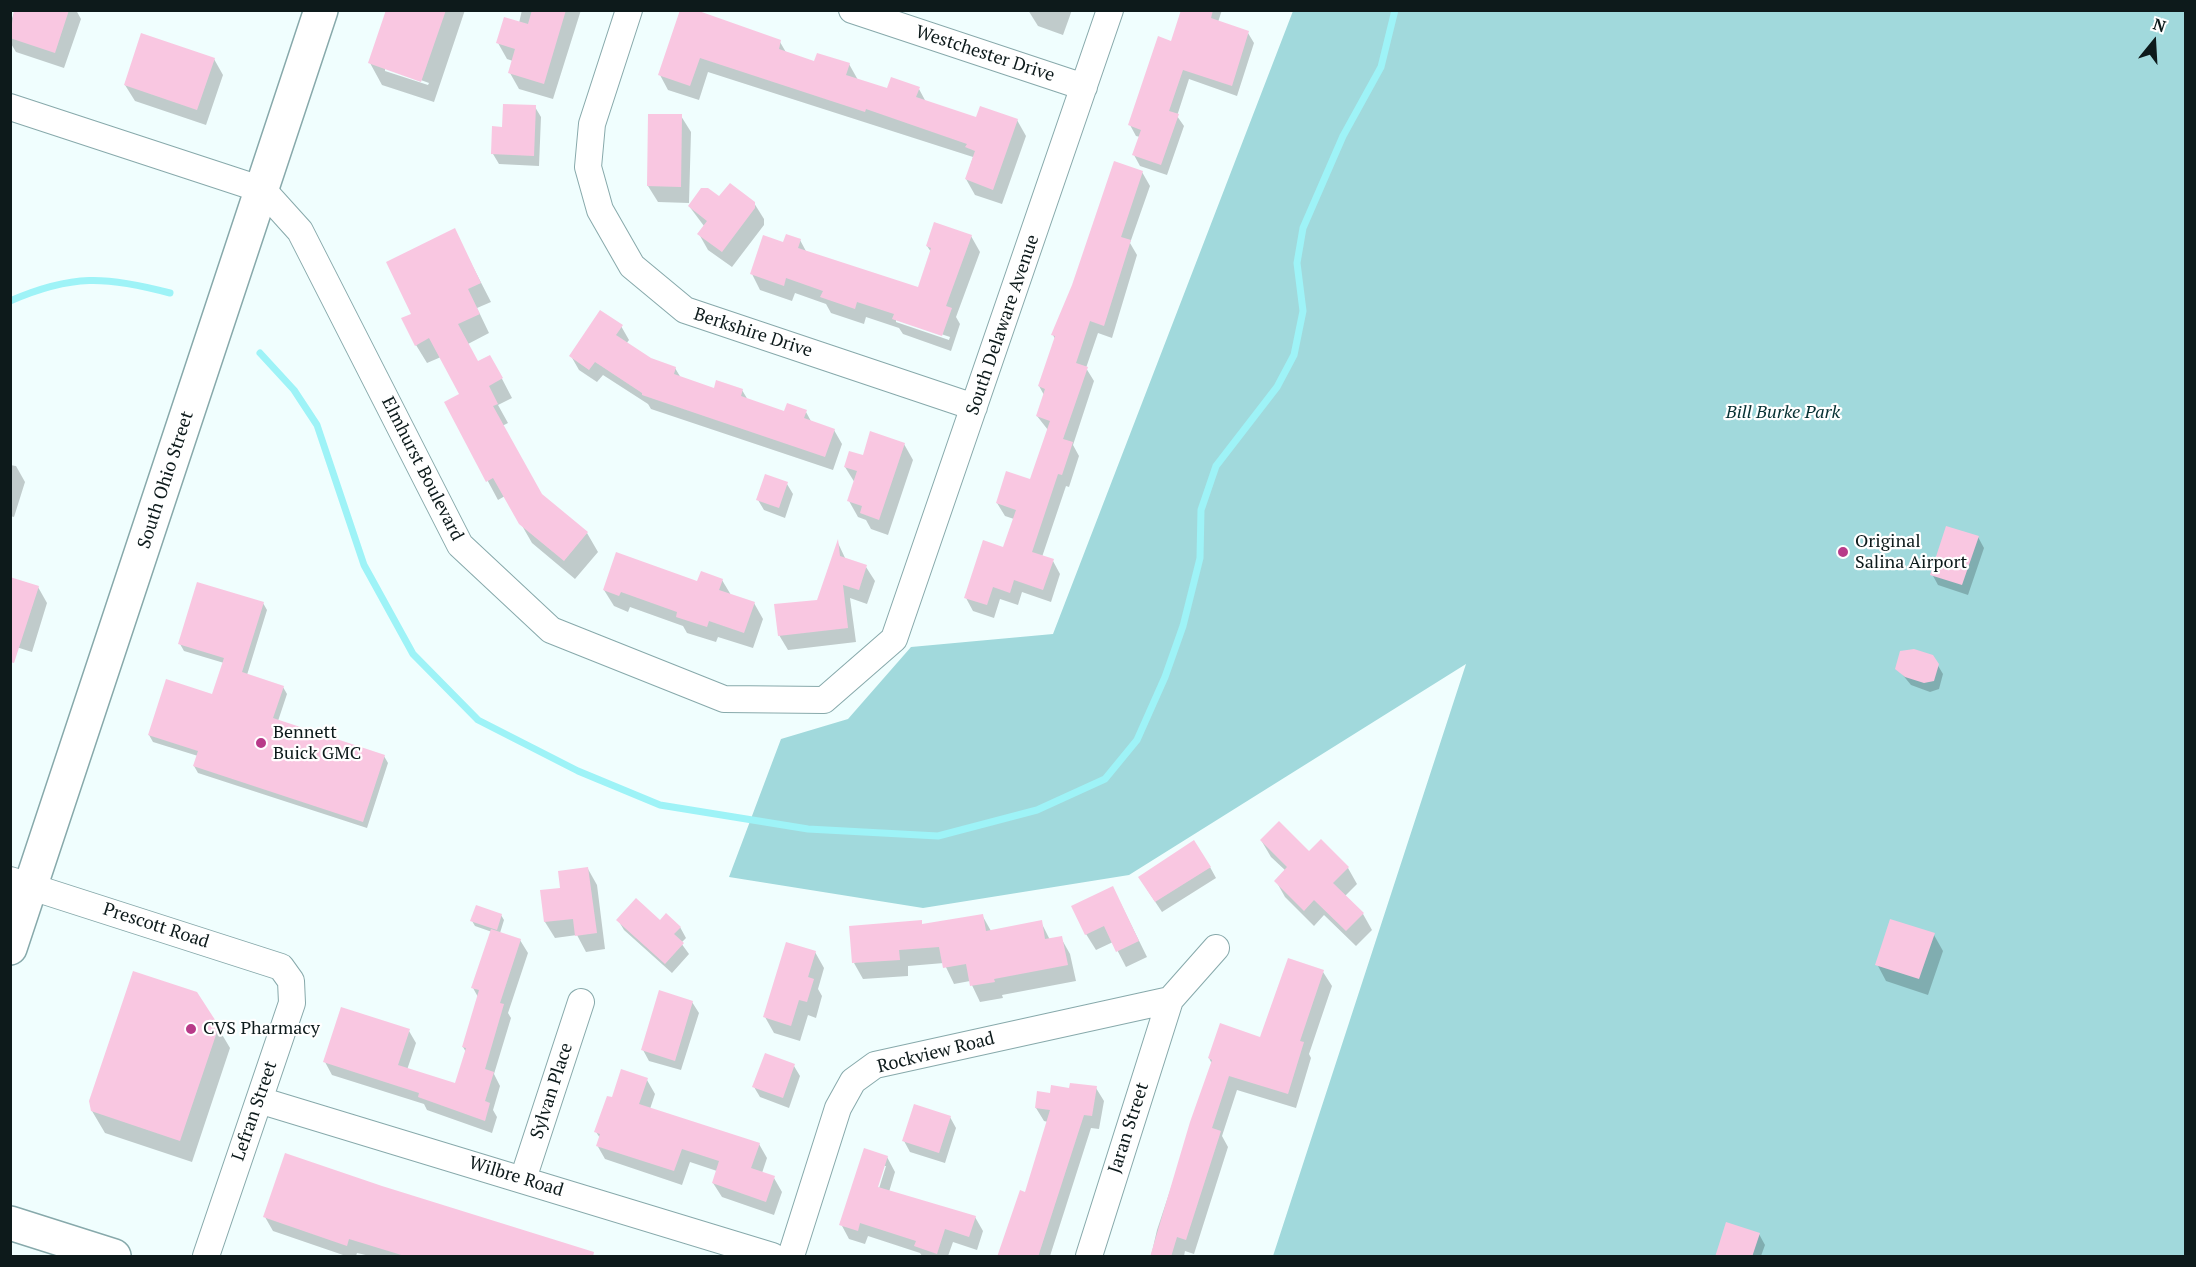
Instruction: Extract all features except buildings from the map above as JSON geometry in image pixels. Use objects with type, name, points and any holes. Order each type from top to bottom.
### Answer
[{"type":"main road","name":"South Ohio Street","points":[[10,948],[21,883],[263,190],[321,10]]},
{"type":"main road","points":[[10,1223],[114,1257]]},
{"type":"street","name":"Berkshire Drive","points":[[629,10],[592,124],[588,167],[600,210],[632,266],[685,310],[974,407]]},
{"type":"street","name":"Westchester Drive","points":[[852,10],[1084,87]]},
{"type":"street","name":"South Delaware Avenue","points":[[894,639],[1110,10]]},
{"type":"street","name":"Elmhurst Boulevard","points":[[10,107],[263,190],[300,231],[460,544],[551,630],[724,699],[824,700],[894,639]]},
{"type":"street","name":"Prescott Road","points":[[21,883],[281,967]]},
{"type":"street","points":[[1170,1000],[1216,948]]},
{"type":"street","name":"Lefran Street","points":[[206,1257],[292,1003],[291,981],[281,967]]},
{"type":"street","name":"Rockview Road","points":[[791,1257],[838,1108],[854,1081],[875,1065],[1170,1000]]},
{"type":"street","name":"Jaran Street","points":[[1089,1257],[1170,1000]]},
{"type":"street","name":"Sylvan Place","points":[[523,1179],[581,1002]]},
{"type":"street","name":"Wilbre Road","points":[[259,1100],[772,1257]]},
{"type":"green space","name":"Bill Burke Park","points":[[1293,11],[2185,11],[2185,1256],[1273,1256],[1466,664],[1129,875],[923,908],[729,877],[781,739],[848,719],[911,647],[1053,634]]},
{"type":"waterway","points":[[260,353],[294,390],[317,425],[364,565],[413,654],[478,720],[578,771],[660,805],[808,829],[938,836],[1037,810],[1105,779],[1137,740],[1165,677],[1183,626],[1200,558],[1201,510],[1216,466],[1277,387],[1294,355],[1303,311],[1297,263],[1303,228],[1343,136],[1381,67],[1395,10]]},
{"type":"waterway","points":[[10,301],[52,286],[89,280],[127,283],[170,293]]},
{"type":"place","name":"Original Salina Airport","points":[[1843,552]]},
{"type":"place","name":"Bennett Buick GMC","points":[[261,743]]},
{"type":"place","name":"CVS Pharmacy","points":[[191,1029]]}]
